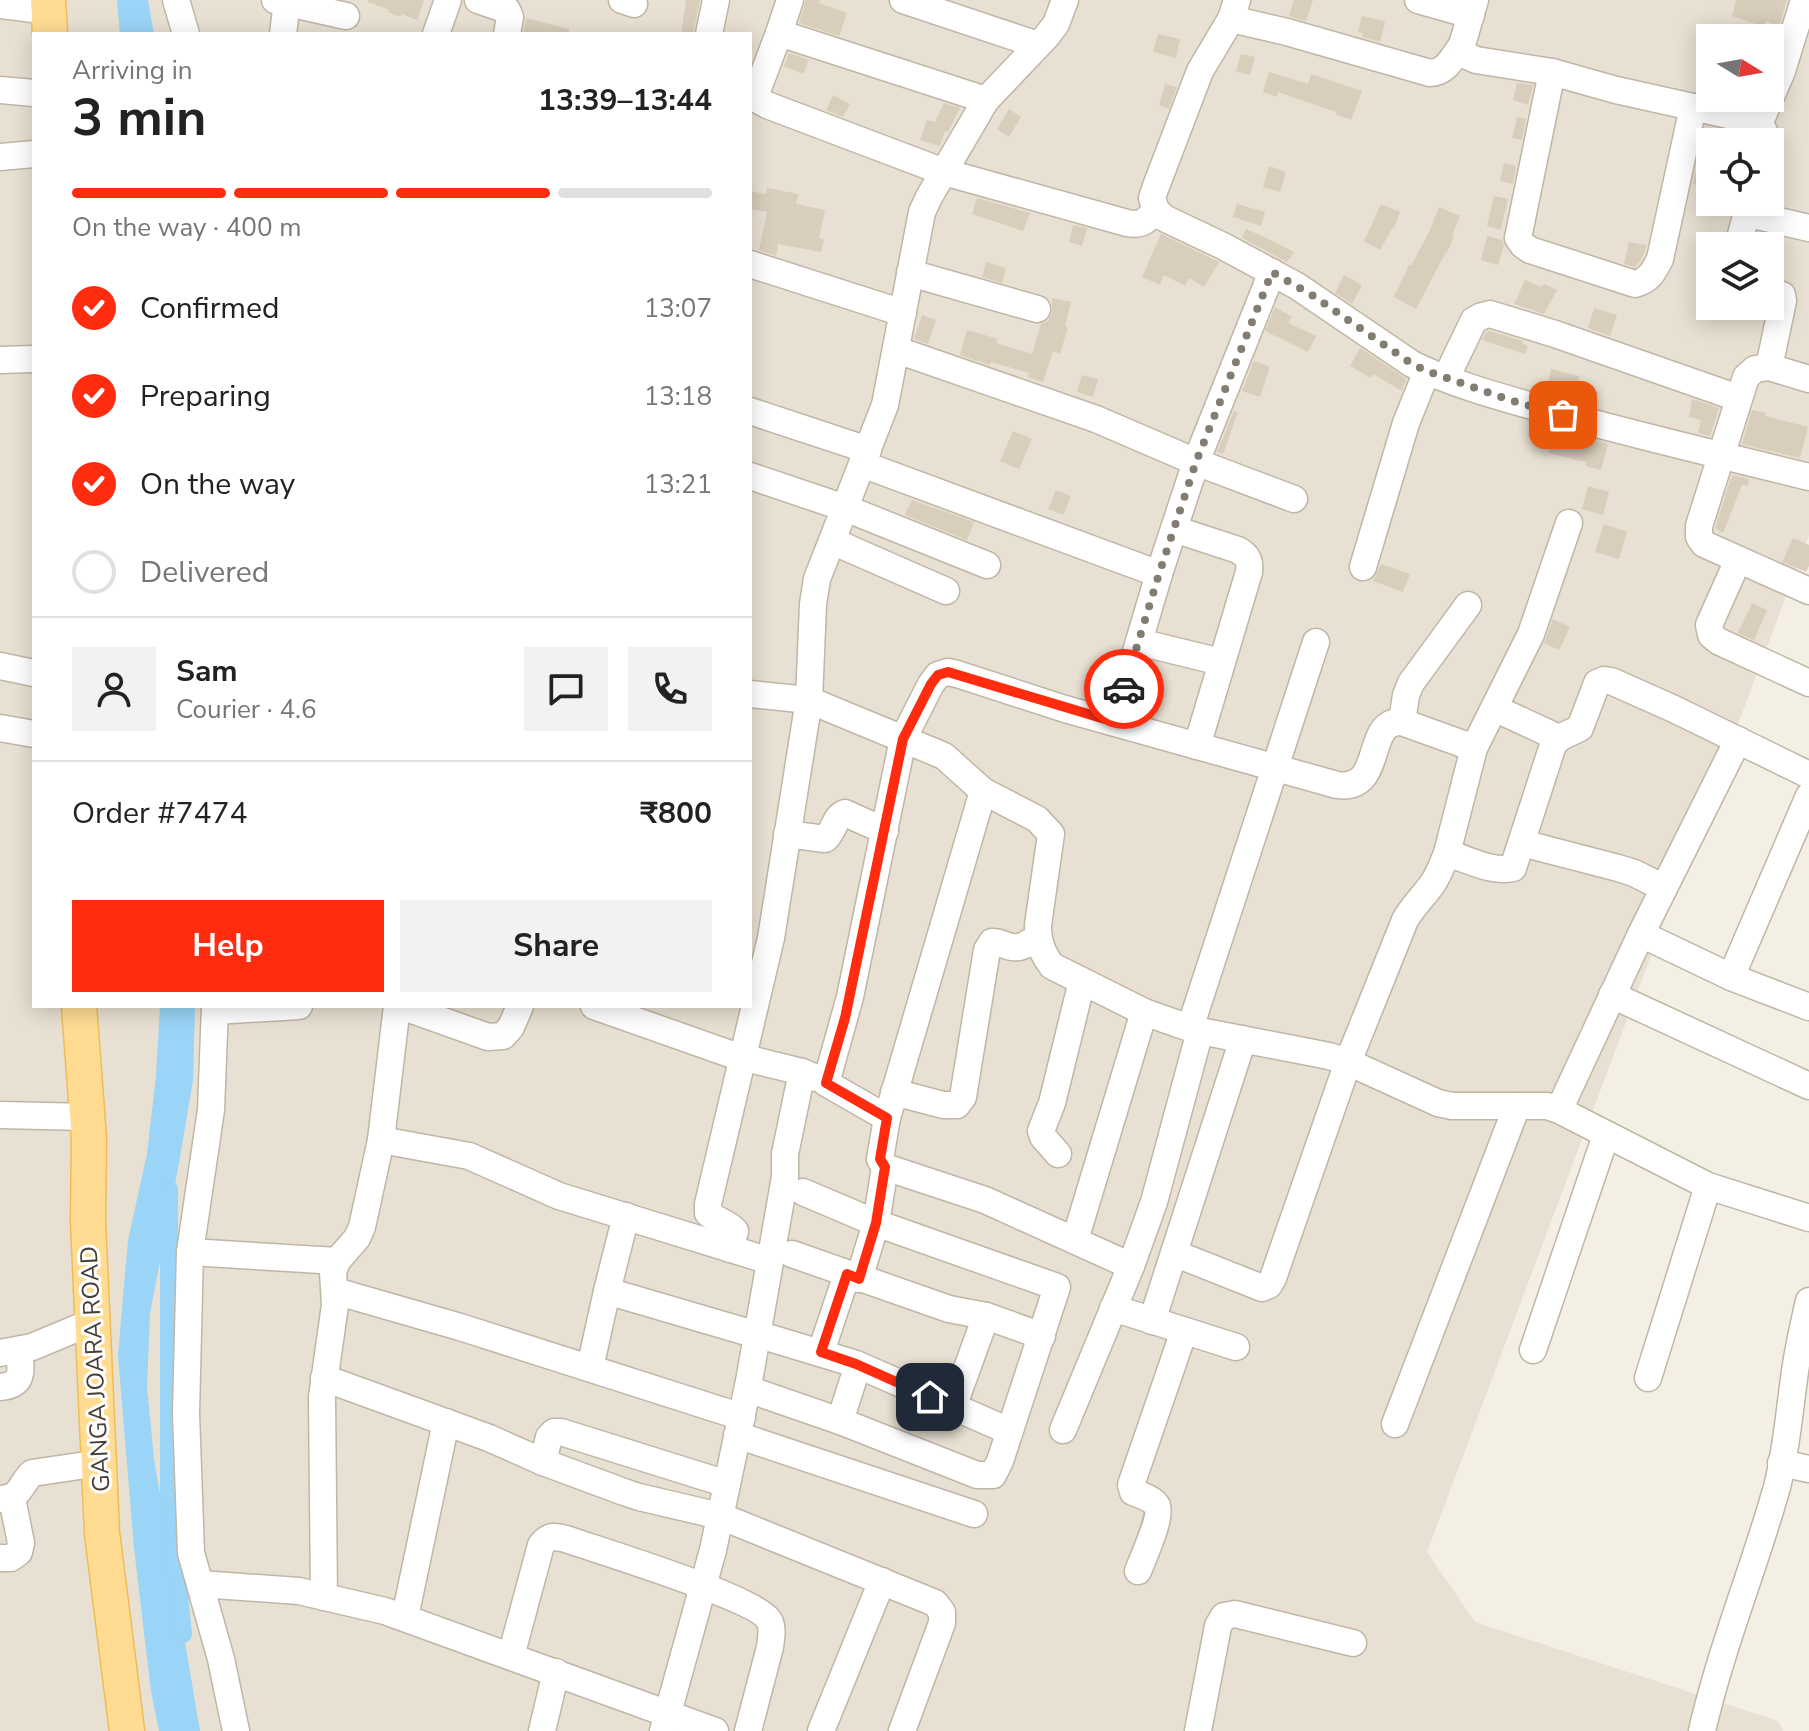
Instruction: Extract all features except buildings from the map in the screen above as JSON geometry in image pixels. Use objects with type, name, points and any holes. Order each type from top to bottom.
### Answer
[{"type":"main road","name":"GANGA JOARA ROAD","points":[[79,1008],[88,1117],[88,1221],[102,1533],[127,1731]]},
{"type":"street","points":[[176,0],[185,32]]},
{"type":"street","points":[[437,32],[448,0]]},
{"type":"street","points":[[478,0],[507,10],[510,17],[507,32]]},
{"type":"street","points":[[709,32],[716,0]]},
{"type":"street","points":[[790,0],[758,85],[758,100],[944,172],[1136,225],[1145,223],[1156,210]]},
{"type":"street","points":[[903,0],[1038,45]]},
{"type":"street","points":[[730,1249],[735,1231],[708,1213],[708,1204],[771,938],[809,700],[817,579],[885,405],[922,212],[986,100],[1056,24],[1065,0]]},
{"type":"street","points":[[1418,0],[1473,7],[1462,45],[1439,73],[1287,32],[1234,9],[1200,71],[1152,198],[1156,210],[1164,218],[1312,295],[1412,364],[1436,374],[1513,401],[1614,430],[1809,477]]},
{"type":"street","points":[[1763,128],[1804,0]]},
{"type":"street","points":[[283,32],[281,1],[346,16]]},
{"type":"street","points":[[0,5],[49,15]]},
{"type":"street","points":[[779,33],[986,100]]},
{"type":"street","points":[[1462,45],[1465,55],[1476,60],[1552,72],[1693,107],[1751,128]]},
{"type":"street","points":[[1552,72],[1518,238],[1530,250],[1635,284],[1652,276],[1660,259],[1693,107]]},
{"type":"street","points":[[0,90],[32,93]]},
{"type":"street","points":[[0,157],[32,154]]},
{"type":"street","points":[[1757,216],[1809,228]]},
{"type":"street","points":[[752,265],[903,313]]},
{"type":"street","points":[[1115,722],[1196,462],[1272,272]]},
{"type":"street","points":[[910,273],[1037,309]]},
{"type":"street","points":[[1363,567],[1402,435],[1436,374],[1474,320],[1482,316],[1490,314],[1555,334],[1738,398]]},
{"type":"street","points":[[1769,367],[1779,320]]},
{"type":"street","points":[[897,350],[1096,419],[1196,462],[1294,499]]},
{"type":"street","points":[[0,360],[32,359]]},
{"type":"street","points":[[1809,379],[1769,367],[1755,369],[1746,377],[1699,526],[1699,537],[1704,544],[1809,591]]},
{"type":"street","points":[[752,412],[1159,574]]},
{"type":"street","points":[[752,477],[845,508],[987,565]]},
{"type":"street","points":[[1174,1253],[1262,1288],[1269,1285],[1273,1278],[1348,1062],[1405,920],[1433,883],[1447,853],[1474,748],[1531,634],[1569,523]]},
{"type":"street","points":[[1174,529],[1238,550],[1250,562],[1197,746]]},
{"type":"street","points":[[832,541],[946,591]]},
{"type":"street","points":[[1738,560],[1709,625],[1711,635],[1809,683]]},
{"type":"street","points":[[1402,722],[1411,683],[1468,605]]},
{"type":"street","points":[[1139,642],[1221,662]]},
{"type":"street","points":[[1063,1430],[1154,1202],[1195,1029],[1316,642]]},
{"type":"street","points":[[0,666],[32,673]]},
{"type":"street","points":[[826,1083],[845,1018],[903,739],[938,675],[948,672],[1346,787],[1365,775],[1386,725],[1392,721],[1474,748]]},
{"type":"street","points":[[1447,853],[1495,869],[1513,868],[1553,745],[1559,738],[1580,728],[1597,683],[1604,680],[1674,709],[1809,775]]},
{"type":"street","points":[[752,694],[809,700],[944,756],[983,791],[1047,827],[1051,834],[1038,937],[1043,954],[1052,966],[1144,1012],[1195,1029],[1329,1056],[1438,1103],[1452,1106],[1547,1106],[1708,1186],[1809,1218]]},
{"type":"street","points":[[1494,708],[1559,738]]},
{"type":"street","points":[[0,728],[32,734]]},
{"type":"street","points":[[1559,1110],[1641,934],[1738,740]]},
{"type":"street","points":[[983,791],[894,1092],[880,1159],[885,1167],[985,1200],[1131,1266]]},
{"type":"street","points":[[1731,977],[1809,796]]},
{"type":"street","points":[[787,834],[825,839],[831,834],[839,816],[845,813],[885,831]]},
{"type":"street","points":[[1522,843],[1626,870],[1664,888]]},
{"type":"street","points":[[1641,934],[1731,977],[1809,1007]]},
{"type":"street","points":[[894,1092],[943,1105],[957,1105],[963,1097],[987,950],[992,942],[1022,947],[1038,937]]},
{"type":"street","points":[[1058,1154],[1041,1131],[1052,1103],[1082,981]]},
{"type":"street","points":[[1612,995],[1809,1086]]},
{"type":"street","points":[[215,1008],[211,1110],[190,1252],[186,1428],[191,1553],[221,1659],[236,1731]]},
{"type":"street","points":[[324,1597],[322,1397],[335,1305],[333,1272],[337,1261],[357,1238],[362,1227],[381,1140],[399,1008]]},
{"type":"street","points":[[405,1008],[488,1037],[503,1036],[511,1027],[519,1008]]},
{"type":"street","points":[[600,1008],[688,1040],[802,1072],[887,1118]]},
{"type":"street","points":[[1075,1240],[1144,1012]]},
{"type":"street","points":[[1152,1321],[1243,1039]]},
{"type":"street","points":[[665,1722],[703,1585],[781,1258],[785,1154],[802,1072]]},
{"type":"street","points":[[1395,1424],[1517,1106]]},
{"type":"street","points":[[0,1115],[88,1117]]},
{"type":"street","points":[[1533,1350],[1606,1135]]},
{"type":"street","points":[[381,1140],[469,1156],[559,1196],[730,1249],[781,1258],[853,1277],[949,1309],[986,1316],[1042,1336]]},
{"type":"street","points":[[821,1352],[876,1223],[885,1167]]},
{"type":"street","points":[[1648,1378],[1708,1186]]},
{"type":"street","points":[[759,1393],[977,1475],[993,1475],[1057,1287],[876,1223],[803,1192]]},
{"type":"street","points":[[590,1368],[626,1216]]},
{"type":"street","points":[[190,1252],[337,1261]]},
{"type":"street","points":[[335,1291],[590,1368],[974,1514]]},
{"type":"street","points":[[607,1291],[821,1352],[1009,1431]]},
{"type":"street","points":[[1702,1731],[1728,1634],[1770,1509],[1781,1463],[1794,1377],[1804,1354],[1809,1301]]},
{"type":"street","points":[[1113,1308],[1236,1347]]},
{"type":"street","points":[[953,1407],[986,1316]]},
{"type":"street","points":[[0,1387],[17,1382],[22,1371],[9,1352],[92,1322]]},
{"type":"street","points":[[1138,1571],[1157,1517],[1157,1506],[1133,1492],[1131,1485],[1184,1331]]},
{"type":"street","points":[[840,1421],[858,1365]]},
{"type":"street","points":[[324,1378],[639,1497],[720,1516],[935,1603],[942,1612],[942,1623],[902,1731]]},
{"type":"street","points":[[405,1617],[446,1422]]},
{"type":"street","points":[[543,1462],[549,1437],[554,1432],[561,1432],[727,1484]]},
{"type":"street","points":[[0,1558],[11,1558],[19,1552],[21,1543],[6,1498],[32,1473],[100,1463]]},
{"type":"street","points":[[1781,1463],[1809,1469]]},
{"type":"street","points":[[511,1656],[541,1545],[554,1536],[703,1585],[761,1612],[770,1621],[770,1647],[748,1731]]},
{"type":"street","points":[[821,1731],[882,1581]]},
{"type":"street","points":[[200,1584],[299,1591],[405,1617],[556,1672],[665,1722],[715,1731]]},
{"type":"street","points":[[1198,1731],[1218,1626],[1224,1616],[1235,1614],[1353,1643]]},
{"type":"street","points":[[542,1731],[556,1672]]},
{"type":"shaded area","points":[[0,0],[1809,0],[1809,535],[1427,1552],[1475,1622],[1778,1721],[1783,1731],[0,1731]]},
{"type":"water","points":[[117,0],[148,0],[154,32],[120,32]]},
{"type":"water","points":[[160,1008],[195,1008],[193,1080],[150,1313],[147,1387],[154,1459],[200,1731],[159,1731],[151,1691],[134,1548],[118,1355],[128,1240],[147,1154]]},
{"type":"waterway","points":[[169,1189],[169,1499],[183,1634]]},
{"type":"way so far","points":[[1124,689],[1196,462],[1272,272],[1312,295],[1412,364],[1513,401],[1563,415]]},
{"type":"route","points":[[930,1397],[821,1352],[847,1274],[859,1279],[876,1223],[885,1167],[880,1159],[880,1149],[887,1118],[826,1083],[845,1018],[903,739],[931,684],[938,675],[948,672],[1115,722],[1124,689]]}]
